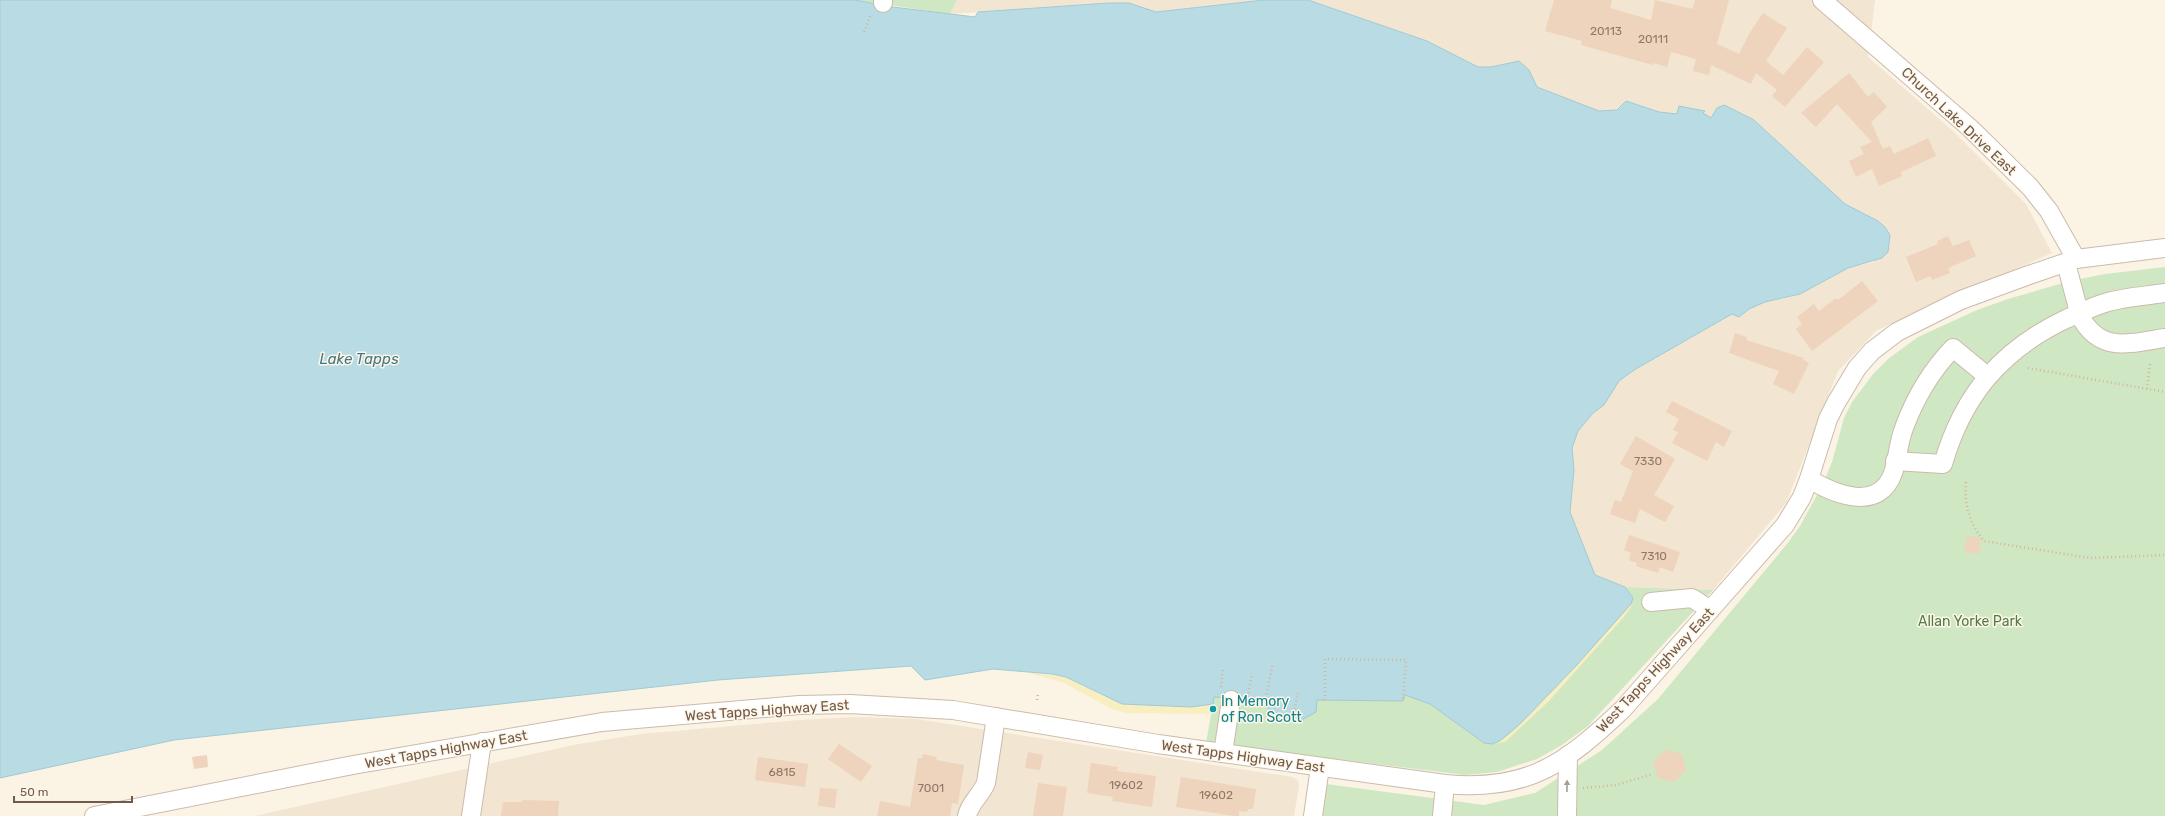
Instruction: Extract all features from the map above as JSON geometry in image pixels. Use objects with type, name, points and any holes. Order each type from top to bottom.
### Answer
[{"type":"street","name":"Church Lake Drive East","points":[[1822,0],[1970,128],[2030,187],[2049,211],[2071,261],[2079,312],[2090,331],[2104,341],[2121,344],[2165,338]]},
{"type":"street","name":"West Tapps Highway East","points":[[94,816],[157,810],[353,765],[602,722],[799,705],[894,705],[953,710],[1223,753],[1445,784],[1486,786],[1505,784],[1544,770],[1568,756],[1596,735],[1623,709],[1785,525],[1802,497],[1828,419],[1836,403],[1857,368],[1872,351],[1896,332],[1961,300],[2071,261],[2165,248]]},
{"type":"street","points":[[1895,461],[1943,464],[1956,425],[1966,407],[1988,376],[2003,360],[2033,336],[2079,312],[2108,302],[2165,293]]},
{"type":"street","points":[[1809,479],[1830,491],[1848,496],[1865,497],[1879,491],[1885,486],[1893,474],[1903,430],[1919,393],[1940,362],[1953,348],[1988,376]]},
{"type":"street","points":[[1651,602],[1692,598],[1710,610]]},
{"type":"street","points":[[1223,753],[1233,697]]},
{"type":"street","points":[[967,816],[968,810],[982,792],[986,783],[996,717]]},
{"type":"street","points":[[472,816],[482,742]]},
{"type":"street","points":[[1567,816],[1568,756]]},
{"type":"street","points":[[1313,816],[1320,767]]},
{"type":"street","points":[[1442,816],[1445,784]]},
{"type":"path","points":[[864,32],[880,4]]},
{"type":"path","points":[[2147,389],[2150,364]]},
{"type":"path","points":[[2028,368],[2165,392]]},
{"type":"path","points":[[1966,482],[1968,513],[1976,531],[1984,541],[2095,559],[2165,555]]},
{"type":"path","points":[[1325,700],[1325,659],[1406,660],[1403,700]]},
{"type":"path","points":[[1264,706],[1273,663]]},
{"type":"path","points":[[1223,669],[1233,697]]},
{"type":"path","points":[[1233,697],[1252,672]]},
{"type":"path","points":[[1292,721],[1298,693]]},
{"type":"path","points":[[1037,700],[1038,694]]},
{"type":"path","points":[[1604,788],[1653,774]]},
{"type":"shaded area","points":[[957,0],[1264,0],[1156,12],[1129,3],[1109,3],[950,14]]},
{"type":"shaded area","points":[[1308,0],[1875,0],[1868,57],[1952,130],[2026,204],[2052,253],[1877,330],[1838,371],[1786,503],[1713,590],[1625,587],[1595,575],[1570,512],[1574,470],[1572,448],[1578,431],[1593,413],[1604,405],[1619,381],[1634,370],[1733,314],[1739,317],[1749,309],[1765,302],[1783,299],[1815,286],[1848,268],[1874,262],[1890,235],[1886,227],[1878,221],[1845,204],[1724,105],[1711,118],[1703,113],[1704,111],[1679,106],[1677,114],[1659,112],[1626,101],[1617,110],[1599,111],[1537,87],[1529,70],[1519,62],[1491,67],[1478,67],[1427,41]]},
{"type":"shaded area","points":[[854,717],[916,719],[1292,777],[1298,780],[1299,786],[1294,816],[255,816],[573,745],[641,734],[800,720]]},
{"type":"green space","points":[[855,0],[957,0],[950,14]]},
{"type":"green space","name":"Allan Yorke Park","points":[[2165,267],[2165,816],[1321,816],[1326,784],[1484,805],[1535,793],[1602,750],[1658,699],[1787,544],[1800,526],[1823,484],[1832,462],[1844,418],[1852,402],[1874,373],[1888,359],[1918,337],[1977,310],[2008,299],[2070,281],[2105,274]]},
{"type":"green space","points":[[1625,587],[1713,590],[1588,726],[1562,745],[1537,759],[1497,772],[1465,775],[1206,743],[1214,697],[1252,702],[1268,708],[1288,719],[1298,722],[1315,712],[1317,700],[1403,701],[1405,694],[1430,704],[1484,743],[1492,744],[1633,598]]},
{"type":"sand","points":[[1633,598],[1631,607],[1623,618],[1549,701],[1505,742],[1492,744],[1511,733],[1522,722],[1620,617],[1631,604]]},
{"type":"sand","points":[[1026,672],[1066,677],[1103,696],[1191,707],[1213,704],[1211,714],[1127,713],[1114,710],[1062,682]]},
{"type":"water","name":"Lake Tapps","points":[[0,0],[855,0],[893,7],[975,17],[978,12],[1109,3],[1129,3],[1156,12],[1264,0],[1308,0],[1427,41],[1478,67],[1491,67],[1519,61],[1529,70],[1537,87],[1599,111],[1617,110],[1626,101],[1659,112],[1677,114],[1679,106],[1705,111],[1703,113],[1711,118],[1717,108],[1724,105],[1754,120],[1845,204],[1878,221],[1885,227],[1890,235],[1888,252],[1882,258],[1848,268],[1800,294],[1765,302],[1749,309],[1739,317],[1732,314],[1634,370],[1619,381],[1604,405],[1593,413],[1578,431],[1572,448],[1574,470],[1570,512],[1595,575],[1625,587],[1633,598],[1631,604],[1576,666],[1522,722],[1500,741],[1492,744],[1484,743],[1430,704],[1405,695],[1403,701],[1317,700],[1316,712],[1298,722],[1284,717],[1264,706],[1252,702],[1233,699],[1214,697],[1213,704],[1191,707],[1122,704],[1066,677],[1052,674],[993,669],[925,680],[911,666],[718,680],[174,740],[0,778]]},
{"type":"building","points":[[1554,0],[1612,0],[1610,8],[1651,20],[1655,0],[1692,9],[1695,0],[1729,0],[1717,44],[1739,54],[1749,34],[1763,13],[1787,28],[1766,61],[1783,75],[1807,47],[1824,62],[1785,107],[1772,96],[1777,90],[1756,73],[1751,84],[1711,65],[1709,75],[1693,71],[1696,59],[1671,52],[1667,67],[1654,63],[1653,65],[1581,45],[1582,41],[1545,31]]},
{"type":"building","points":[[1849,73],[1868,97],[1874,92],[1887,107],[1871,122],[1883,149],[1890,146],[1894,154],[1928,138],[1936,156],[1901,172],[1902,176],[1879,186],[1872,169],[1856,177],[1849,161],[1864,154],[1860,147],[1872,142],[1837,104],[1816,127],[1801,113]]},
{"type":"building","points":[[1948,236],[1953,246],[1969,240],[1976,256],[1948,268],[1950,273],[1932,280],[1930,276],[1916,282],[1906,257],[1938,244],[1937,241]]},
{"type":"building","points":[[1862,281],[1878,301],[1812,351],[1796,329],[1802,324],[1797,317],[1814,304],[1819,311],[1836,298],[1838,300]]},
{"type":"building","points":[[1735,333],[1747,337],[1746,340],[1804,358],[1802,359],[1809,363],[1794,394],[1773,384],[1779,371],[1729,353]]},
{"type":"building","points":[[1672,401],[1732,431],[1724,447],[1716,442],[1707,461],[1672,443],[1678,432],[1673,430],[1679,419],[1666,412]]},
{"type":"building","points":[[1636,436],[1675,459],[1654,495],[1674,506],[1665,522],[1640,509],[1635,523],[1610,514],[1615,500],[1621,502],[1633,471],[1620,464]]},
{"type":"building","points":[[1629,535],[1680,552],[1673,572],[1660,567],[1658,573],[1636,566],[1637,563],[1629,560],[1631,553],[1624,550]]},
{"type":"building","points":[[1967,536],[1981,538],[1979,554],[1964,552]]},
{"type":"building","points":[[839,744],[872,766],[861,782],[828,759]]},
{"type":"building","points":[[1666,750],[1682,754],[1686,770],[1674,782],[1658,778],[1653,762]]},
{"type":"building","points":[[1028,752],[1043,755],[1040,770],[1025,768]]},
{"type":"building","points":[[923,754],[937,757],[936,760],[964,765],[958,804],[952,803],[950,816],[877,816],[880,801],[910,807],[918,758],[922,758]]},
{"type":"building","points":[[207,755],[208,767],[194,769],[192,757]]},
{"type":"building","points":[[758,757],[808,764],[805,787],[755,780]]},
{"type":"building","points":[[1091,763],[1118,767],[1117,771],[1156,776],[1152,807],[1112,801],[1113,797],[1087,793]]},
{"type":"building","points":[[1181,777],[1256,789],[1253,809],[1248,809],[1247,812],[1239,811],[1239,816],[1234,816],[1176,807]]},
{"type":"building","points":[[1038,783],[1067,787],[1063,816],[1033,816]]},
{"type":"building","points":[[820,788],[837,789],[835,808],[818,806]]},
{"type":"building","points":[[522,800],[559,801],[558,816],[501,816],[503,802],[522,802]]},
{"type":"place","name":"In Memory of Ron Scott","points":[[1213,709]]}]
